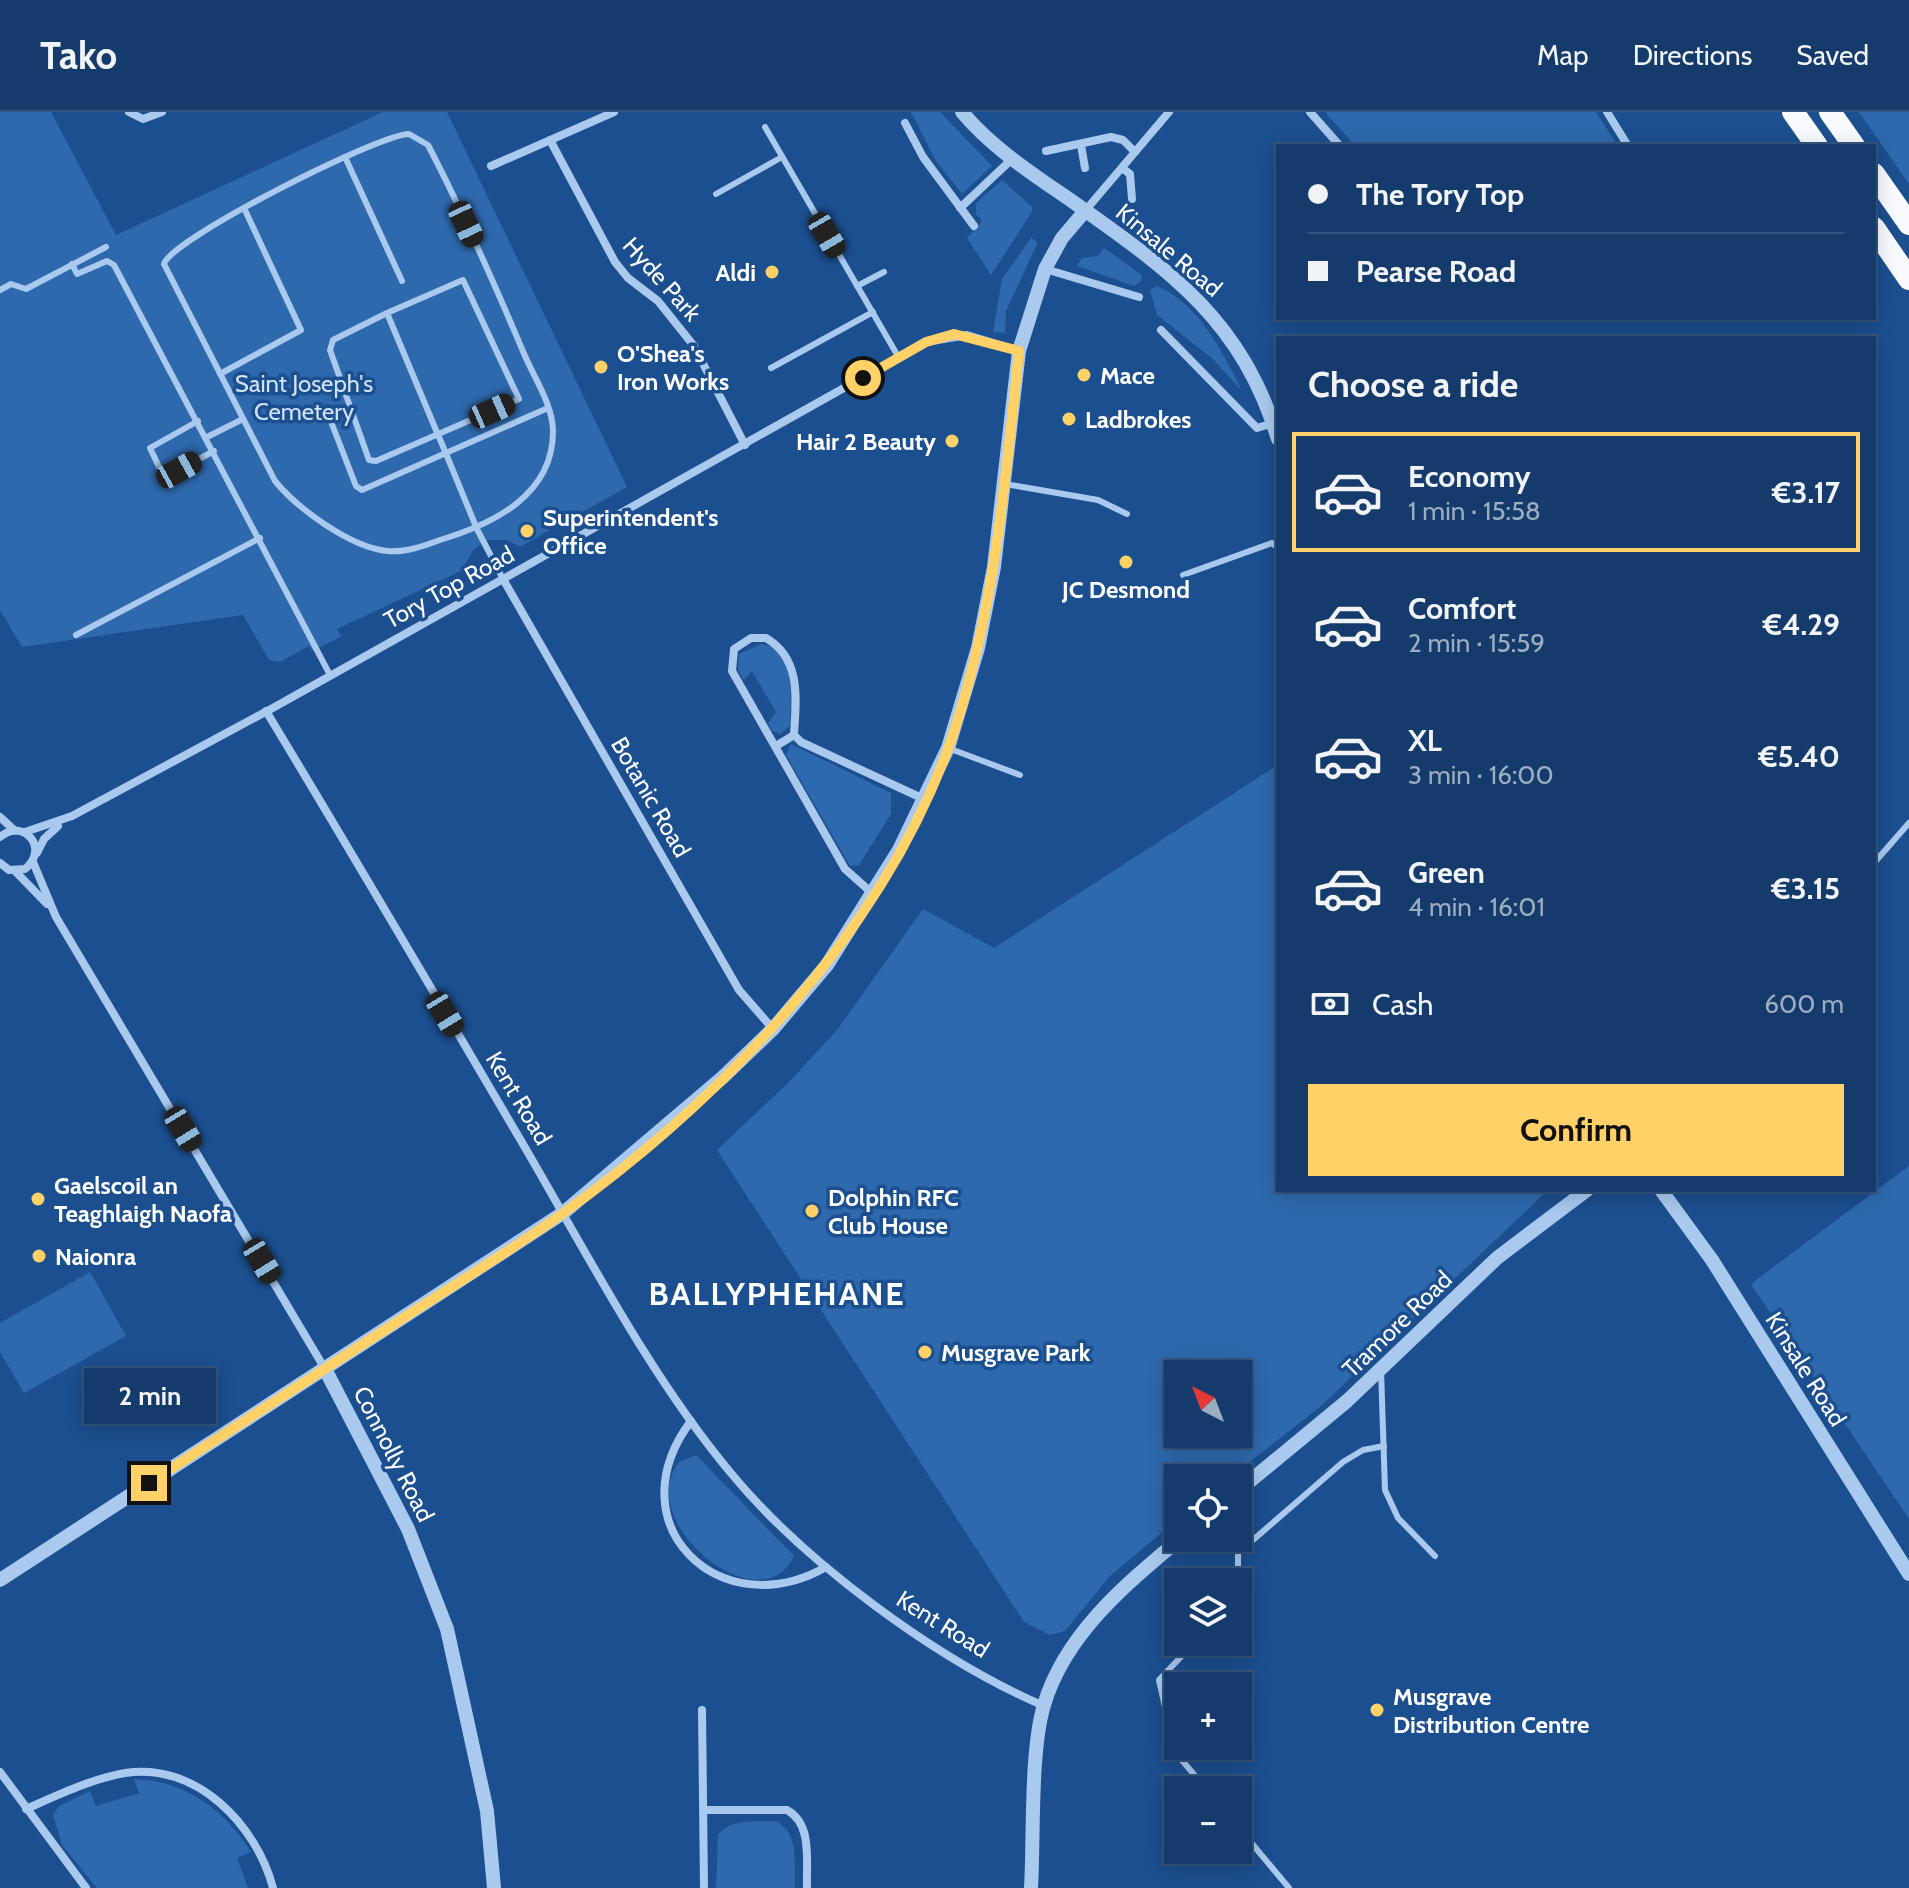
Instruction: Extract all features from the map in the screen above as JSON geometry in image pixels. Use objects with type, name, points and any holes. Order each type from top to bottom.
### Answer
[{"type":"highway","points":[[1793,112],[1816,144]]},
{"type":"highway","points":[[1830,112],[1853,144]]},
{"type":"highway","points":[[1876,177],[1909,224]]},
{"type":"highway","points":[[1876,231],[1909,279]]},
{"type":"street","points":[[129,112],[143,119],[162,112]]},
{"type":"street","points":[[491,166],[614,112]]},
{"type":"street","name":"Kinsale Road","points":[[962,112],[1012,159],[1159,266],[1209,310],[1244,357],[1276,433]]},
{"type":"street","points":[[0,1580],[563,1213],[666,1128],[773,1029],[827,965],[873,894],[926,800],[948,748],[978,648],[1005,484],[1019,351],[1045,269],[1080,207],[1122,168],[1169,112]]},
{"type":"street","points":[[1310,112],[1338,144]]},
{"type":"street","points":[[1607,112],[1627,144]]},
{"type":"street","points":[[905,123],[923,157],[974,226]]},
{"type":"street","points":[[1046,151],[1118,138],[1135,152]]},
{"type":"street","name":"Hyde Park","points":[[550,140],[615,262],[628,278],[658,301],[694,346],[745,445]]},
{"type":"street","points":[[1081,145],[1085,168]]},
{"type":"street","points":[[960,208],[1012,159]]},
{"type":"street","points":[[1122,168],[1130,174],[1132,199]]},
{"type":"street","points":[[1045,269],[1139,297]]},
{"type":"street","points":[[1161,330],[1224,392],[1250,423],[1257,428],[1273,423]]},
{"type":"street","name":"Tory Top Road","points":[[25,832],[72,816],[266,711],[926,342],[954,334],[1019,351]]},
{"type":"street","name":"Botanic Road","points":[[503,579],[739,990],[773,1029]]},
{"type":"street","points":[[794,735],[795,688],[788,660],[766,638],[751,638],[734,649],[732,671],[845,869],[873,894]]},
{"type":"street","name":"Kent Road","points":[[266,711],[563,1213],[691,1421],[741,1486],[826,1567],[947,1652],[1044,1706]]},
{"type":"street","points":[[794,735],[809,747],[926,800]]},
{"type":"street","points":[[776,746],[794,735]]},
{"type":"street","name":"Tory Top Road","points":[[35,858],[44,839],[72,816]]},
{"type":"street","points":[[0,817],[14,830],[25,832]]},
{"type":"street","points":[[0,837],[14,830]]},
{"type":"street","name":"Connolly Road","points":[[25,832],[35,841],[35,858],[55,914],[325,1369],[408,1529],[447,1629],[486,1802],[494,1888]]},
{"type":"street","points":[[8,870],[25,869],[35,858]]},
{"type":"street","name":"Connolly Road","points":[[0,863],[55,914]]},
{"type":"street","name":"Tramore Road","points":[[1252,1479],[1381,1369],[1497,1258],[1584,1192]]},
{"type":"street","name":"Kinsale Road","points":[[1662,1192],[1712,1260],[1909,1574]]},
{"type":"street","points":[[691,1421],[669,1465],[663,1492],[670,1530],[687,1551],[723,1577],[762,1587],[802,1579],[826,1567]]},
{"type":"street","points":[[1031,1888],[1044,1706],[1064,1659],[1089,1625],[1118,1593],[1165,1552]]},
{"type":"street","points":[[702,1710],[704,1888]]},
{"type":"street","points":[[0,1772],[86,1888]]},
{"type":"street","points":[[26,1809],[92,1782],[126,1773],[169,1776],[207,1792],[237,1819],[260,1853],[273,1888]]},
{"type":"street","points":[[704,1810],[787,1810],[796,1815],[805,1832],[807,1888]]},
{"type":"lane","points":[[765,127],[899,358]]},
{"type":"lane","points":[[403,134],[416,136],[428,145],[548,408],[552,439],[542,472],[507,514],[477,529],[390,552],[356,543],[284,492],[241,420],[164,264],[171,251],[244,208],[345,157],[403,134]]},
{"type":"lane","points":[[345,157],[402,281]]},
{"type":"lane","points":[[716,194],[782,157]]},
{"type":"lane","points":[[220,374],[301,330],[244,208]]},
{"type":"lane","points":[[0,290],[11,284],[26,289],[106,247]]},
{"type":"lane","points":[[72,264],[77,274],[107,261],[114,265],[330,675]]},
{"type":"lane","points":[[857,286],[884,272]]},
{"type":"lane","points":[[463,280],[519,399],[376,461],[367,458],[330,350],[333,340],[387,313],[463,280]]},
{"type":"lane","points":[[771,368],[873,312]]},
{"type":"lane","points":[[387,313],[477,529],[503,579]]},
{"type":"lane","points":[[328,414],[356,486],[362,490],[548,408]]},
{"type":"lane","points":[[207,437],[241,420]]},
{"type":"lane","points":[[198,421],[150,448],[163,475],[169,475],[214,451]]},
{"type":"lane","points":[[1005,484],[1098,500],[1127,514]]},
{"type":"lane","points":[[76,635],[260,538]]},
{"type":"lane","points":[[1183,575],[1272,543],[1276,546]]},
{"type":"lane","points":[[948,748],[1020,775]]},
{"type":"lane","points":[[1876,861],[1909,823]]},
{"type":"lane","points":[[1381,1369],[1384,1473],[1390,1505],[1435,1556]]},
{"type":"lane","points":[[1238,1568],[1238,1553],[1343,1462],[1363,1450],[1384,1446]]},
{"type":"lane","points":[[1182,1656],[1159,1680],[1175,1752],[1195,1776]]},
{"type":"lane","points":[[1252,1844],[1289,1888]]},
{"type":"green space","name":"Saint Joseph's Cemetery","points":[[0,112],[51,112],[116,235],[383,112],[447,112],[627,487],[520,547],[507,540],[489,540],[474,549],[461,571],[337,629],[341,637],[312,651],[309,646],[280,662],[269,660],[243,615],[22,647],[0,610]]},
{"type":"green space","points":[[911,112],[940,112],[992,166],[962,194],[936,161]]},
{"type":"green space","points":[[1325,112],[1596,112],[1617,144],[1353,144]]},
{"type":"green space","points":[[1859,112],[1909,112],[1909,184]]},
{"type":"green space","points":[[1002,180],[1032,207],[1032,212],[991,275],[967,238],[982,221],[976,214],[976,203]]},
{"type":"green space","points":[[1031,238],[1038,242],[1006,311],[1005,333],[993,332],[1002,279]]},
{"type":"green space","points":[[1104,248],[1142,275],[1141,281],[1134,286],[1077,266],[1082,258],[1098,256]]},
{"type":"green space","points":[[1157,286],[1172,294],[1197,317],[1218,345],[1242,391],[1213,359],[1157,315],[1150,290]]},
{"type":"green space","points":[[761,644],[781,655],[789,676],[790,725],[781,734],[772,731],[768,723],[776,712],[752,671],[744,680],[738,671],[739,654]]},
{"type":"green space","points":[[791,744],[891,793],[891,814],[859,865],[850,866],[786,755]]},
{"type":"green space","points":[[1276,766],[1276,1192],[1546,1192],[1320,1407],[1247,1464],[1164,1464],[1164,1531],[1110,1576],[1065,1631],[1050,1635],[1024,1622],[717,1150],[789,1082],[837,1030],[923,909],[994,948]]},
{"type":"green space","points":[[1909,1166],[1909,1519],[1751,1284]]},
{"type":"green space","points":[[90,1272],[126,1336],[24,1393],[0,1352],[0,1323]]},
{"type":"green space","points":[[696,1455],[794,1556],[778,1575],[756,1580],[731,1573],[706,1558],[686,1537],[672,1512],[669,1486],[679,1462]]},
{"type":"green space","points":[[134,1779],[170,1785],[187,1792],[202,1800],[229,1823],[251,1852],[237,1858],[248,1888],[97,1888],[62,1845],[53,1815],[59,1806],[90,1791],[96,1806],[139,1793]]},
{"type":"green space","points":[[775,1821],[789,1832],[792,1841],[795,1888],[716,1888],[718,1835],[736,1823]]},
{"type":"place","name":"Aldi","points":[[772,272]]},
{"type":"place","name":"O'Shea's Iron Works","points":[[601,367]]},
{"type":"place","name":"Mace","points":[[1084,375]]},
{"type":"place","name":"Ladbrokes","points":[[1069,419]]},
{"type":"place","name":"Hair 2 Beauty","points":[[952,441]]},
{"type":"place","name":"Superintendent's Office","points":[[527,531]]},
{"type":"place","name":"JC Desmond","points":[[1126,562]]},
{"type":"place","name":"Gaelscoil an Teaghlaigh Naofa","points":[[38,1199]]},
{"type":"place","name":"Dolphin RFC Club House","points":[[812,1211]]},
{"type":"place","name":"Naionra","points":[[39,1256]]},
{"type":"place","name":"Musgrave Park","points":[[925,1352]]},
{"type":"place","name":"Musgrave Distribution Centre","points":[[1377,1710]]},
{"type":"district","name":"BALLYPHEHANE","points":[[777,1293]]},
{"type":"route","points":[[149,1483],[563,1213],[632,1158],[773,1029],[808,989],[847,936],[926,800],[948,748],[964,696],[978,648],[995,559],[1019,351],[954,334],[926,342],[863,378]]}]
